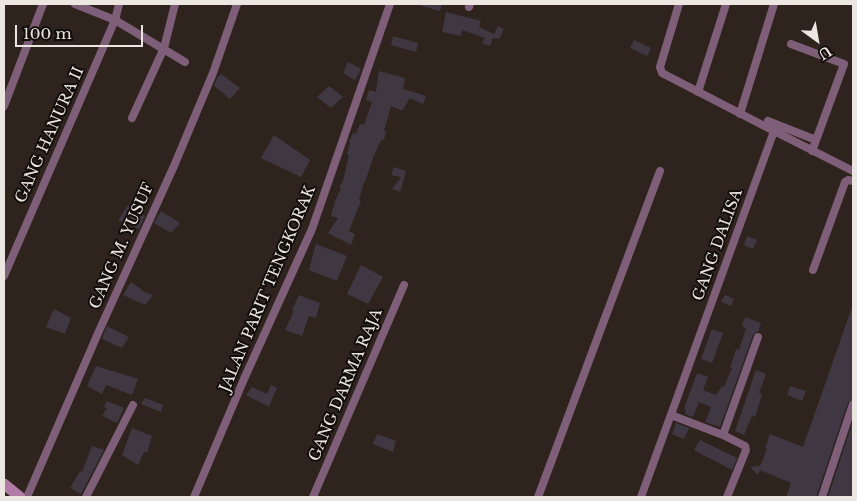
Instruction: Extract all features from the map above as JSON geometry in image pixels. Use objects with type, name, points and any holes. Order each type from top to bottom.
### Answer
[{"type":"main road","points":[[4,484],[20,497]]},
{"type":"street","points":[[4,106],[43,4]]},
{"type":"street","points":[[75,4],[115,20],[185,62]]},
{"type":"street","name":"GANG HANURA II","points":[[4,276],[115,20],[119,4]]},
{"type":"street","points":[[132,118],[164,48],[176,4]]},
{"type":"street","name":"GANG M. YUSUF","points":[[27,497],[213,74],[237,4]]},
{"type":"street","name":"JALAN PARIT TENGKORAK","points":[[194,497],[312,229],[390,4]]},
{"type":"street","points":[[679,4],[660,67],[662,73],[853,171]]},
{"type":"street","points":[[698,92],[726,4]]},
{"type":"street","points":[[740,114],[774,4]]},
{"type":"street","points":[[791,44],[844,64],[812,150]]},
{"type":"street","points":[[768,121],[816,140]]},
{"type":"street","name":"GANG DALISA","points":[[641,497],[774,131]]},
{"type":"street","points":[[538,497],[660,172]]},
{"type":"street","points":[[813,270],[845,182],[848,180],[853,181]]},
{"type":"street","name":"GANG DARMA RAJA","points":[[313,497],[404,285]]},
{"type":"street","points":[[723,435],[758,337]]},
{"type":"street","points":[[822,497],[853,404]]},
{"type":"street","points":[[86,497],[133,405]]},
{"type":"street","points":[[671,415],[741,443],[746,450],[727,497]]},
{"type":"building","points":[[422,4],[442,4],[440,11],[422,6]]},
{"type":"building","points":[[446,12],[481,21],[479,27],[494,34],[498,26],[504,29],[499,39],[493,38],[490,46],[482,43],[485,38],[462,30],[461,36],[442,32]]},
{"type":"building","points":[[393,36],[418,43],[416,52],[391,45]]},
{"type":"building","points":[[634,40],[651,48],[647,56],[630,48]]},
{"type":"building","points":[[348,62],[361,69],[355,80],[343,73]]},
{"type":"building","points":[[379,71],[405,78],[403,89],[426,96],[423,104],[410,98],[402,111],[391,106],[384,131],[386,131],[384,140],[382,139],[374,155],[364,182],[359,200],[361,201],[349,231],[355,234],[351,245],[328,233],[338,218],[331,216],[341,189],[339,188],[343,181],[349,155],[347,155],[349,142],[353,133],[356,134],[360,124],[364,125],[372,102],[366,100],[369,90],[376,92]]},
{"type":"building","points":[[221,74],[240,88],[230,99],[214,86]]},
{"type":"building","points":[[329,86],[343,97],[331,108],[317,97]]},
{"type":"building","points":[[274,135],[310,160],[301,177],[261,158]]},
{"type":"building","points":[[394,167],[406,171],[400,192],[392,189],[401,177],[391,175]]},
{"type":"building","points":[[128,205],[145,216],[139,229],[118,220]]},
{"type":"building","points":[[161,211],[180,223],[171,233],[154,223]]},
{"type":"building","points":[[747,236],[757,240],[753,249],[744,245]]},
{"type":"building","points":[[316,244],[347,256],[337,281],[309,270]]},
{"type":"building","points":[[361,265],[383,277],[368,304],[347,294]]},
{"type":"building","points":[[131,282],[146,293],[153,295],[145,305],[123,295]]},
{"type":"building","points":[[299,295],[320,303],[316,318],[309,316],[302,336],[285,330]]},
{"type":"building","points":[[725,295],[734,299],[731,306],[721,302]]},
{"type":"building","points":[[852,307],[853,399],[848,402],[816,497],[786,497],[791,483],[760,470],[758,475],[750,467],[760,466],[767,449],[765,448],[770,434],[803,447]]},
{"type":"building","points":[[54,309],[71,318],[65,334],[46,327]]},
{"type":"building","points":[[745,317],[761,323],[758,331],[753,335],[720,427],[705,422],[711,407],[699,402],[693,417],[685,414],[686,410],[684,409],[697,373],[708,377],[703,390],[716,395],[722,386],[724,387],[732,368],[730,368],[736,349],[739,350],[746,328],[742,326]]},
{"type":"building","points":[[107,326],[129,337],[122,348],[102,339]]},
{"type":"building","points":[[712,329],[723,333],[712,363],[701,359]]},
{"type":"building","points":[[96,366],[138,379],[132,395],[106,385],[102,394],[87,386]]},
{"type":"building","points":[[756,370],[766,374],[759,393],[762,395],[755,417],[752,416],[744,435],[735,431]]},
{"type":"building","points":[[271,385],[277,388],[269,407],[246,395],[252,387],[267,394]]},
{"type":"building","points":[[790,386],[806,391],[802,401],[787,395]]},
{"type":"building","points":[[145,398],[163,405],[161,412],[141,404]]},
{"type":"building","points":[[107,401],[124,408],[117,423],[102,416],[107,408],[104,407]]},
{"type":"building","points":[[853,421],[853,497],[828,497]]},
{"type":"building","points":[[676,423],[689,428],[684,439],[672,434]]},
{"type":"building","points":[[132,428],[152,436],[147,453],[144,452],[138,465],[122,455]]},
{"type":"building","points":[[377,434],[396,441],[393,452],[373,444]]},
{"type":"building","points":[[700,440],[737,458],[732,470],[694,450]]},
{"type":"building","points":[[92,446],[104,450],[81,494],[70,488],[80,471],[82,472]]}]
